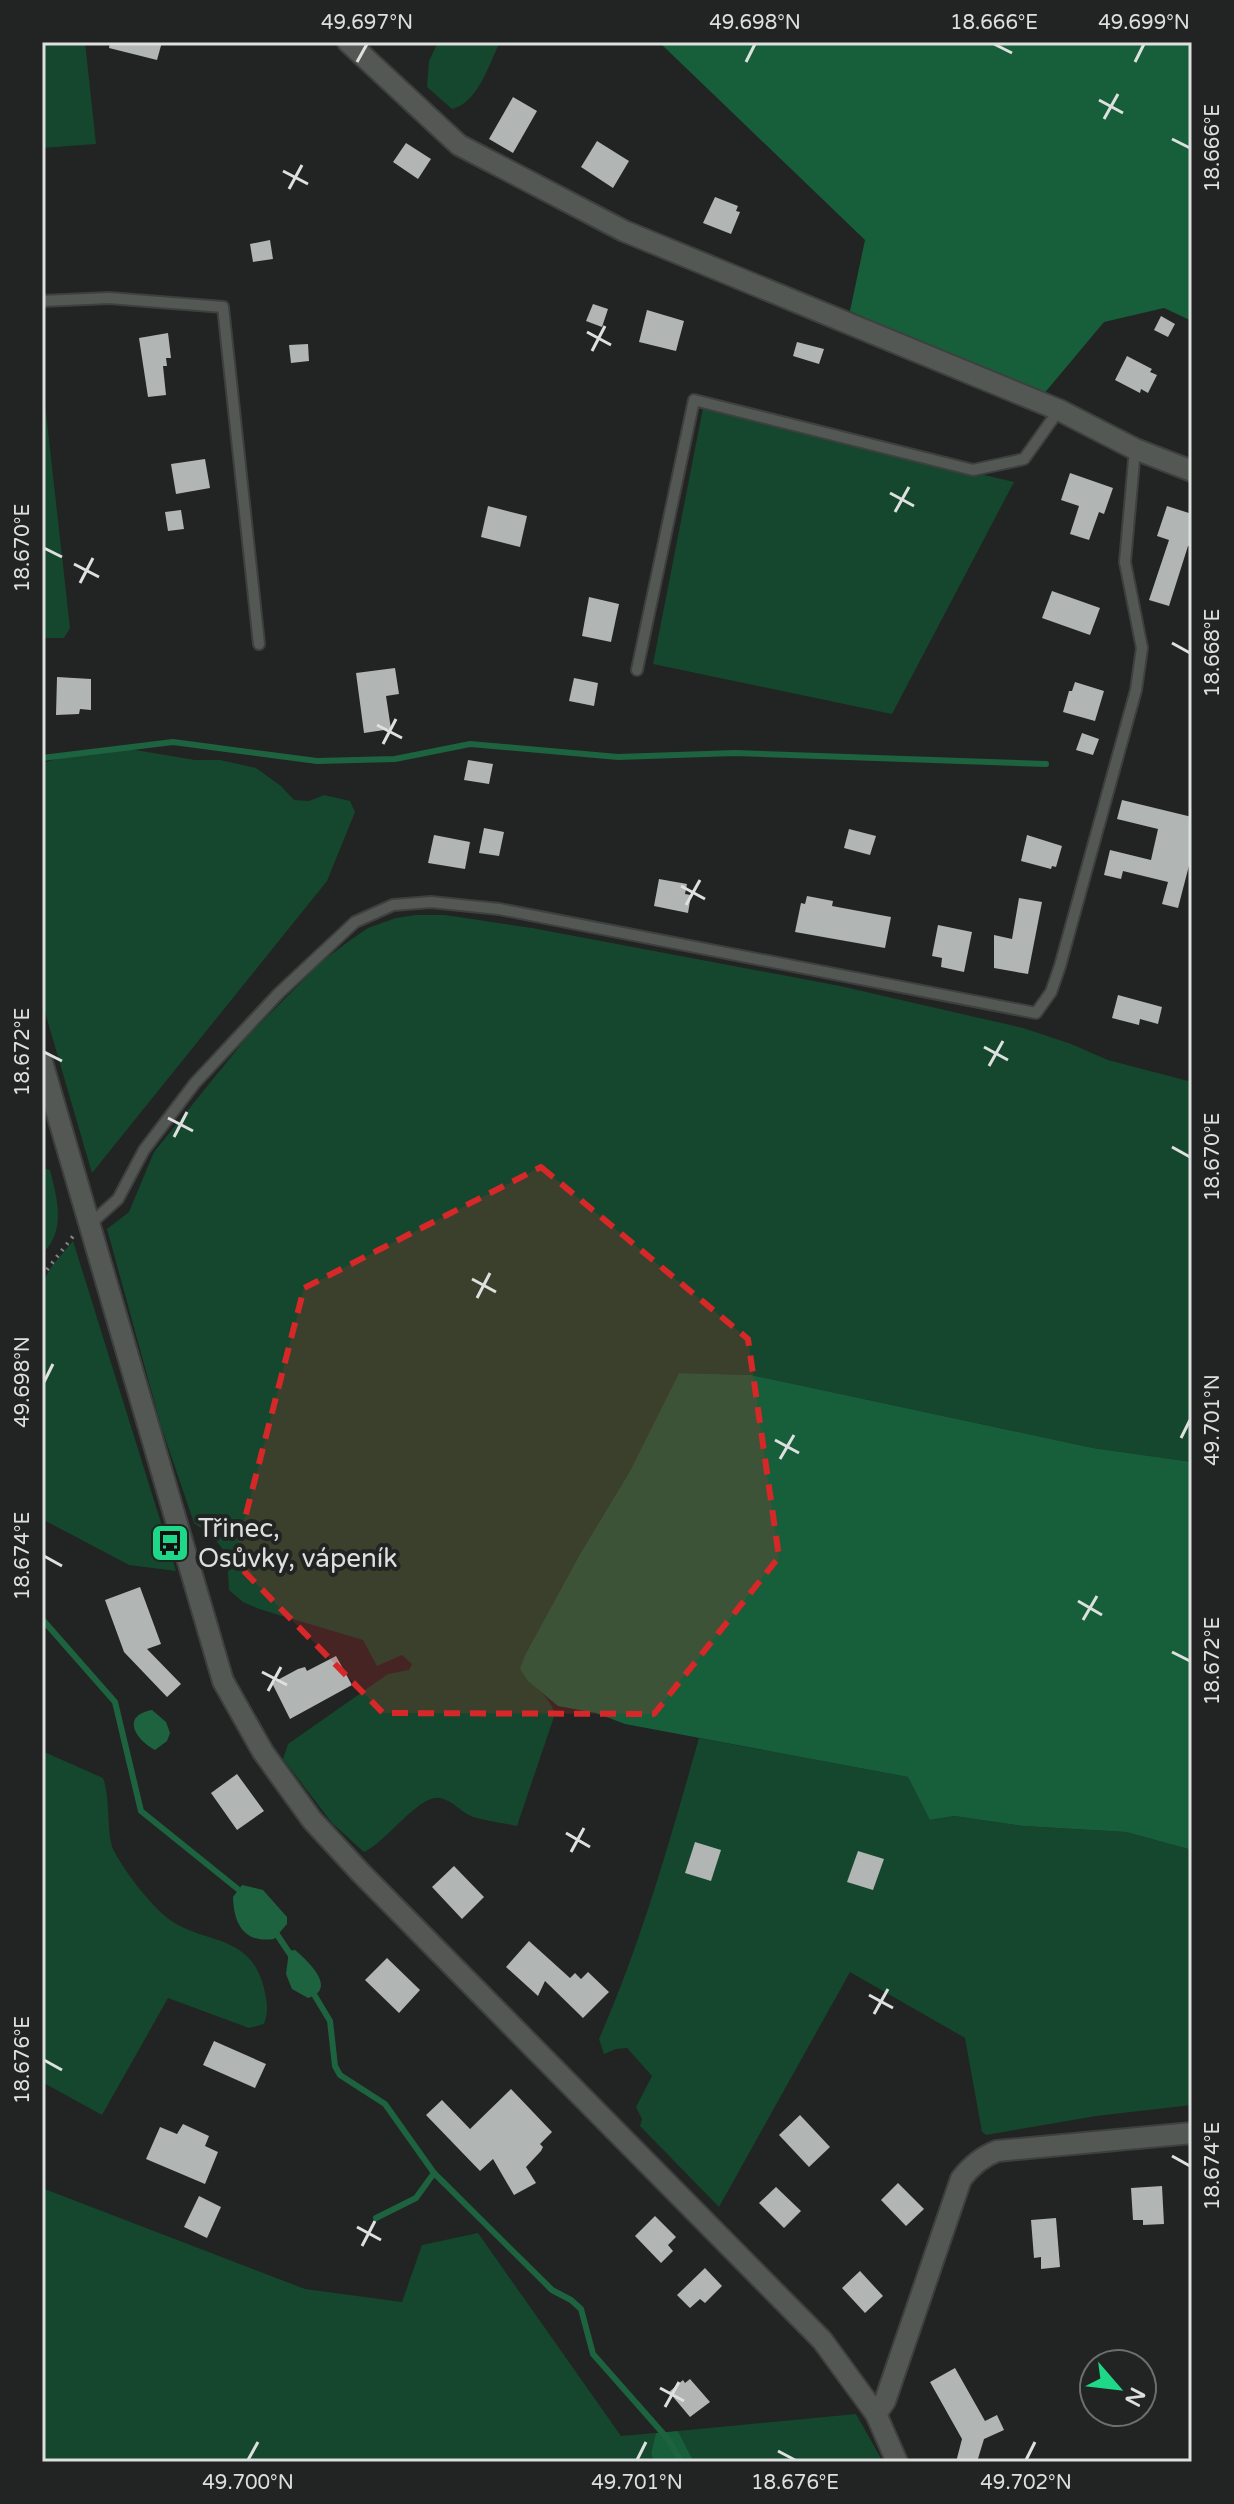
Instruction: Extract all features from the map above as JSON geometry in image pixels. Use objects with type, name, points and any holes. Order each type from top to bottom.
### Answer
[{"type":"street","points":[[348,42],[459,145],[624,231],[1059,410],[1135,449],[1192,471]]},
{"type":"street","points":[[42,1062],[223,1681],[263,1752],[312,1820],[360,1872],[822,2340],[876,2414],[897,2462]]},
{"type":"street","points":[[876,2414],[885,2401],[961,2179],[971,2166],[984,2155],[997,2151],[1192,2133]]},
{"type":"lane","points":[[42,301],[109,298],[223,307],[259,644]]},
{"type":"lane","points":[[637,670],[694,400],[973,470],[1024,459],[1059,410]]},
{"type":"lane","points":[[89,1225],[118,1199],[144,1150],[167,1117],[279,993],[355,922],[393,905],[431,902],[499,909],[1036,1013],[1051,992],[1060,966],[1136,690],[1142,648],[1125,562],[1135,449]]},
{"type":"path","points":[[42,1276],[69,1241],[89,1225]]},
{"type":"highlighted area","points":[[541,1167],[748,1339],[779,1557],[654,1714],[383,1713],[234,1561],[304,1288]]},
{"type":"shaded area","points":[[42,42],[85,42],[96,144],[42,148]]},
{"type":"shaded area","points":[[438,42],[500,42],[476,91],[452,109],[427,87],[429,61]]},
{"type":"shaded area","points":[[659,42],[1192,42],[1192,321],[1164,308],[1104,322],[1042,396],[850,311],[865,240]]},
{"type":"shaded area","points":[[42,377],[70,628],[64,638],[42,638]]},
{"type":"shaded area","points":[[703,408],[1014,482],[892,714],[653,664]]},
{"type":"shaded area","points":[[117,747],[195,760],[220,760],[256,768],[294,800],[309,801],[324,795],[350,801],[355,812],[327,881],[92,1173],[42,1002],[42,763],[82,752]]},
{"type":"shaded area","points":[[416,915],[445,915],[532,928],[840,986],[1023,1028],[1108,1060],[1192,1082],[1192,1462],[1093,1448],[751,1375],[679,1373],[630,1471],[525,1655],[521,1669],[549,1701],[555,1714],[517,1826],[473,1817],[444,1799],[432,1799],[364,1852],[332,1823],[283,1759],[288,1744],[388,1674],[409,1670],[412,1664],[402,1655],[377,1666],[363,1640],[259,1609],[243,1602],[229,1590],[227,1555],[215,1539],[194,1523],[161,1426],[107,1229],[129,1212],[154,1152],[247,1037],[321,962],[349,941],[368,928]]},
{"type":"shaded area","points":[[42,1168],[50,1170],[58,1214],[55,1235],[42,1254]]},
{"type":"shaded area","points":[[73,1241],[176,1571],[129,1565],[42,1519],[42,1283]]},
{"type":"shaded area","points":[[679,1373],[751,1375],[1093,1448],[1192,1462],[1192,1850],[1126,1832],[1023,1826],[954,1816],[930,1820],[908,1777],[625,1724],[596,1713],[558,1706],[528,1681],[520,1669],[525,1655],[630,1471]]},
{"type":"shaded area","points":[[152,1710],[166,1722],[170,1733],[167,1741],[155,1750],[137,1735],[134,1728],[136,1717]]},
{"type":"shaded area","points":[[699,1738],[908,1777],[931,1820],[954,1816],[1023,1826],[1126,1832],[1192,1850],[1192,2105],[1096,2116],[986,2135],[982,2132],[965,2038],[850,1972],[719,2207],[640,2126],[642,2119],[636,2107],[652,2076],[627,2048],[604,2054],[599,2039],[642,1928]]},
{"type":"shaded area","points":[[42,1751],[103,1778],[114,1851],[132,1879],[173,1922],[227,1943],[249,1958],[258,1971],[266,1998],[264,2024],[249,2028],[168,1998],[102,2115],[42,2082]]},
{"type":"shaded area","points":[[242,1885],[263,1890],[287,1917],[287,1924],[274,1939],[248,1935],[239,1924],[233,1897]]},
{"type":"shaded area","points":[[295,1950],[313,1968],[320,1982],[317,1994],[308,1998],[292,1989],[286,1974],[289,1951]]},
{"type":"shaded area","points":[[42,2188],[305,2289],[402,2302],[422,2245],[478,2233],[621,2436],[656,2433],[651,2453],[654,2462],[42,2462]]},
{"type":"shaded area","points":[[856,2414],[883,2462],[694,2462],[678,2431]]},
{"type":"shaded area","points":[[678,2431],[694,2462],[654,2462],[651,2453],[656,2433]]},
{"type":"building","points":[[110,42],[162,42],[157,60],[109,48]]},
{"type":"building","points":[[513,97],[537,111],[513,153],[489,139]]},
{"type":"building","points":[[597,141],[629,161],[613,188],[581,167]]},
{"type":"building","points":[[406,143],[431,159],[418,179],[393,162]]},
{"type":"building","points":[[715,197],[738,206],[736,211],[740,212],[731,234],[703,223]]},
{"type":"building","points":[[270,240],[273,259],[253,262],[250,244]]},
{"type":"building","points":[[593,304],[608,309],[602,327],[586,321]]},
{"type":"building","points":[[647,310],[684,321],[676,351],[639,342]]},
{"type":"building","points":[[1161,316],[1175,324],[1168,337],[1154,330]]},
{"type":"building","points":[[168,333],[171,358],[166,358],[167,366],[163,366],[166,395],[148,397],[139,338]]},
{"type":"building","points":[[797,342],[824,349],[819,364],[793,356]]},
{"type":"building","points":[[308,344],[309,361],[291,363],[289,345]]},
{"type":"building","points":[[1127,356],[1157,375],[1148,393],[1141,389],[1140,393],[1115,380]]},
{"type":"building","points":[[205,459],[210,488],[176,494],[171,464]]},
{"type":"building","points":[[1070,473],[1113,488],[1104,514],[1099,512],[1089,540],[1070,534],[1079,506],[1061,500]]},
{"type":"building","points":[[488,506],[527,516],[520,547],[481,537]]},
{"type":"building","points":[[1167,506],[1192,514],[1192,547],[1188,546],[1169,606],[1149,600],[1169,540],[1157,536]]},
{"type":"building","points":[[181,510],[184,529],[168,531],[165,512]]},
{"type":"building","points":[[1052,591],[1100,608],[1090,635],[1042,618]]},
{"type":"building","points":[[589,597],[619,604],[611,642],[582,636]]},
{"type":"building","points":[[395,668],[399,694],[386,696],[391,729],[364,733],[356,673]]},
{"type":"building","points":[[57,677],[91,679],[91,710],[80,709],[79,714],[56,715]]},
{"type":"building","points":[[574,678],[598,683],[594,706],[569,701]]},
{"type":"building","points":[[1075,682],[1104,691],[1095,721],[1063,712]]},
{"type":"building","points":[[1082,733],[1099,739],[1093,755],[1076,750]]},
{"type":"building","points":[[468,760],[493,764],[489,784],[464,780]]},
{"type":"building","points":[[1122,800],[1192,817],[1192,854],[1178,908],[1162,904],[1168,882],[1123,871],[1121,879],[1104,875],[1110,850],[1151,860],[1158,829],[1117,819]]},
{"type":"building","points":[[484,828],[504,832],[499,856],[479,853]]},
{"type":"building","points":[[849,829],[876,836],[870,855],[844,848]]},
{"type":"building","points":[[434,835],[470,842],[465,869],[428,863]]},
{"type":"building","points":[[1027,835],[1062,846],[1056,867],[1052,866],[1051,869],[1021,861]]},
{"type":"building","points":[[659,879],[687,884],[685,894],[691,895],[688,913],[654,906]]},
{"type":"building","points":[[807,896],[833,901],[832,906],[891,917],[885,948],[795,932],[801,903],[805,904]]},
{"type":"building","points":[[1019,898],[1042,902],[1028,974],[994,968],[994,935],[1012,939]]},
{"type":"building","points":[[938,925],[972,932],[964,972],[941,967],[942,958],[932,956]]},
{"type":"building","points":[[1118,995],[1162,1007],[1158,1024],[1140,1019],[1139,1025],[1112,1018]]},
{"type":"building","points":[[140,1587],[161,1644],[147,1649],[181,1684],[167,1697],[124,1652],[105,1600]]},
{"type":"building","points":[[336,1656],[352,1685],[290,1719],[272,1683],[298,1669],[305,1667],[307,1671]]},
{"type":"building","points":[[237,1774],[264,1811],[237,1830],[211,1793]]},
{"type":"building","points":[[695,1842],[721,1850],[711,1881],[685,1873]]},
{"type":"building","points":[[858,1851],[884,1859],[873,1890],[847,1882]]},
{"type":"building","points":[[454,1866],[484,1897],[462,1919],[432,1887]]},
{"type":"building","points":[[529,1941],[570,1978],[575,1973],[581,1979],[588,1972],[609,1992],[583,2018],[545,1981],[538,1996],[506,1967]]},
{"type":"building","points":[[387,1958],[420,1990],[399,2013],[365,1980]]},
{"type":"building","points":[[214,2041],[266,2064],[255,2088],[203,2065]]},
{"type":"building","points":[[511,2089],[552,2132],[540,2144],[543,2147],[541,2151],[526,2167],[536,2183],[514,2195],[493,2159],[480,2171],[426,2115],[442,2100],[470,2129]]},
{"type":"building","points":[[800,2115],[830,2147],[809,2167],[779,2135]]},
{"type":"building","points":[[183,2124],[209,2136],[205,2146],[218,2152],[205,2184],[146,2159],[160,2127],[177,2134]]},
{"type":"building","points":[[898,2183],[924,2209],[906,2226],[881,2200]]},
{"type":"building","points":[[1162,2186],[1164,2224],[1143,2225],[1143,2220],[1133,2220],[1131,2188]]},
{"type":"building","points":[[776,2187],[801,2211],[784,2228],[759,2203]]},
{"type":"building","points":[[199,2196],[221,2207],[207,2238],[184,2227]]},
{"type":"building","points":[[655,2216],[676,2237],[668,2245],[673,2251],[661,2263],[635,2236]]},
{"type":"building","points":[[1056,2218],[1060,2267],[1041,2269],[1041,2257],[1034,2258],[1031,2220]]},
{"type":"building","points":[[705,2268],[722,2286],[705,2303],[700,2299],[690,2308],[677,2295]]},
{"type":"building","points":[[860,2271],[883,2296],[865,2313],[842,2288]]},
{"type":"building","points":[[955,2368],[985,2421],[997,2415],[1004,2430],[984,2439],[977,2462],[956,2462],[962,2439],[930,2382]]},
{"type":"building","points":[[690,2379],[710,2402],[690,2417],[669,2392],[683,2380],[685,2383]]},
{"type":"waterway","points":[[42,758],[173,742],[317,761],[395,759],[470,744],[618,757],[735,753],[1046,764]]},
{"type":"waterway","points":[[42,1619],[115,1702],[141,1811],[244,1894]]},
{"type":"waterway","points":[[274,1930],[292,1957]]},
{"type":"waterway","points":[[312,1991],[330,2021],[335,2066],[340,2075],[385,2104],[434,2173],[552,2290],[581,2309],[593,2354],[668,2439],[681,2462]]},
{"type":"waterway","points":[[376,2218],[416,2198],[434,2173]]},
{"type":"place","name":"Třinec, Osůvky, vápeník","points":[[170,1543]]}]
